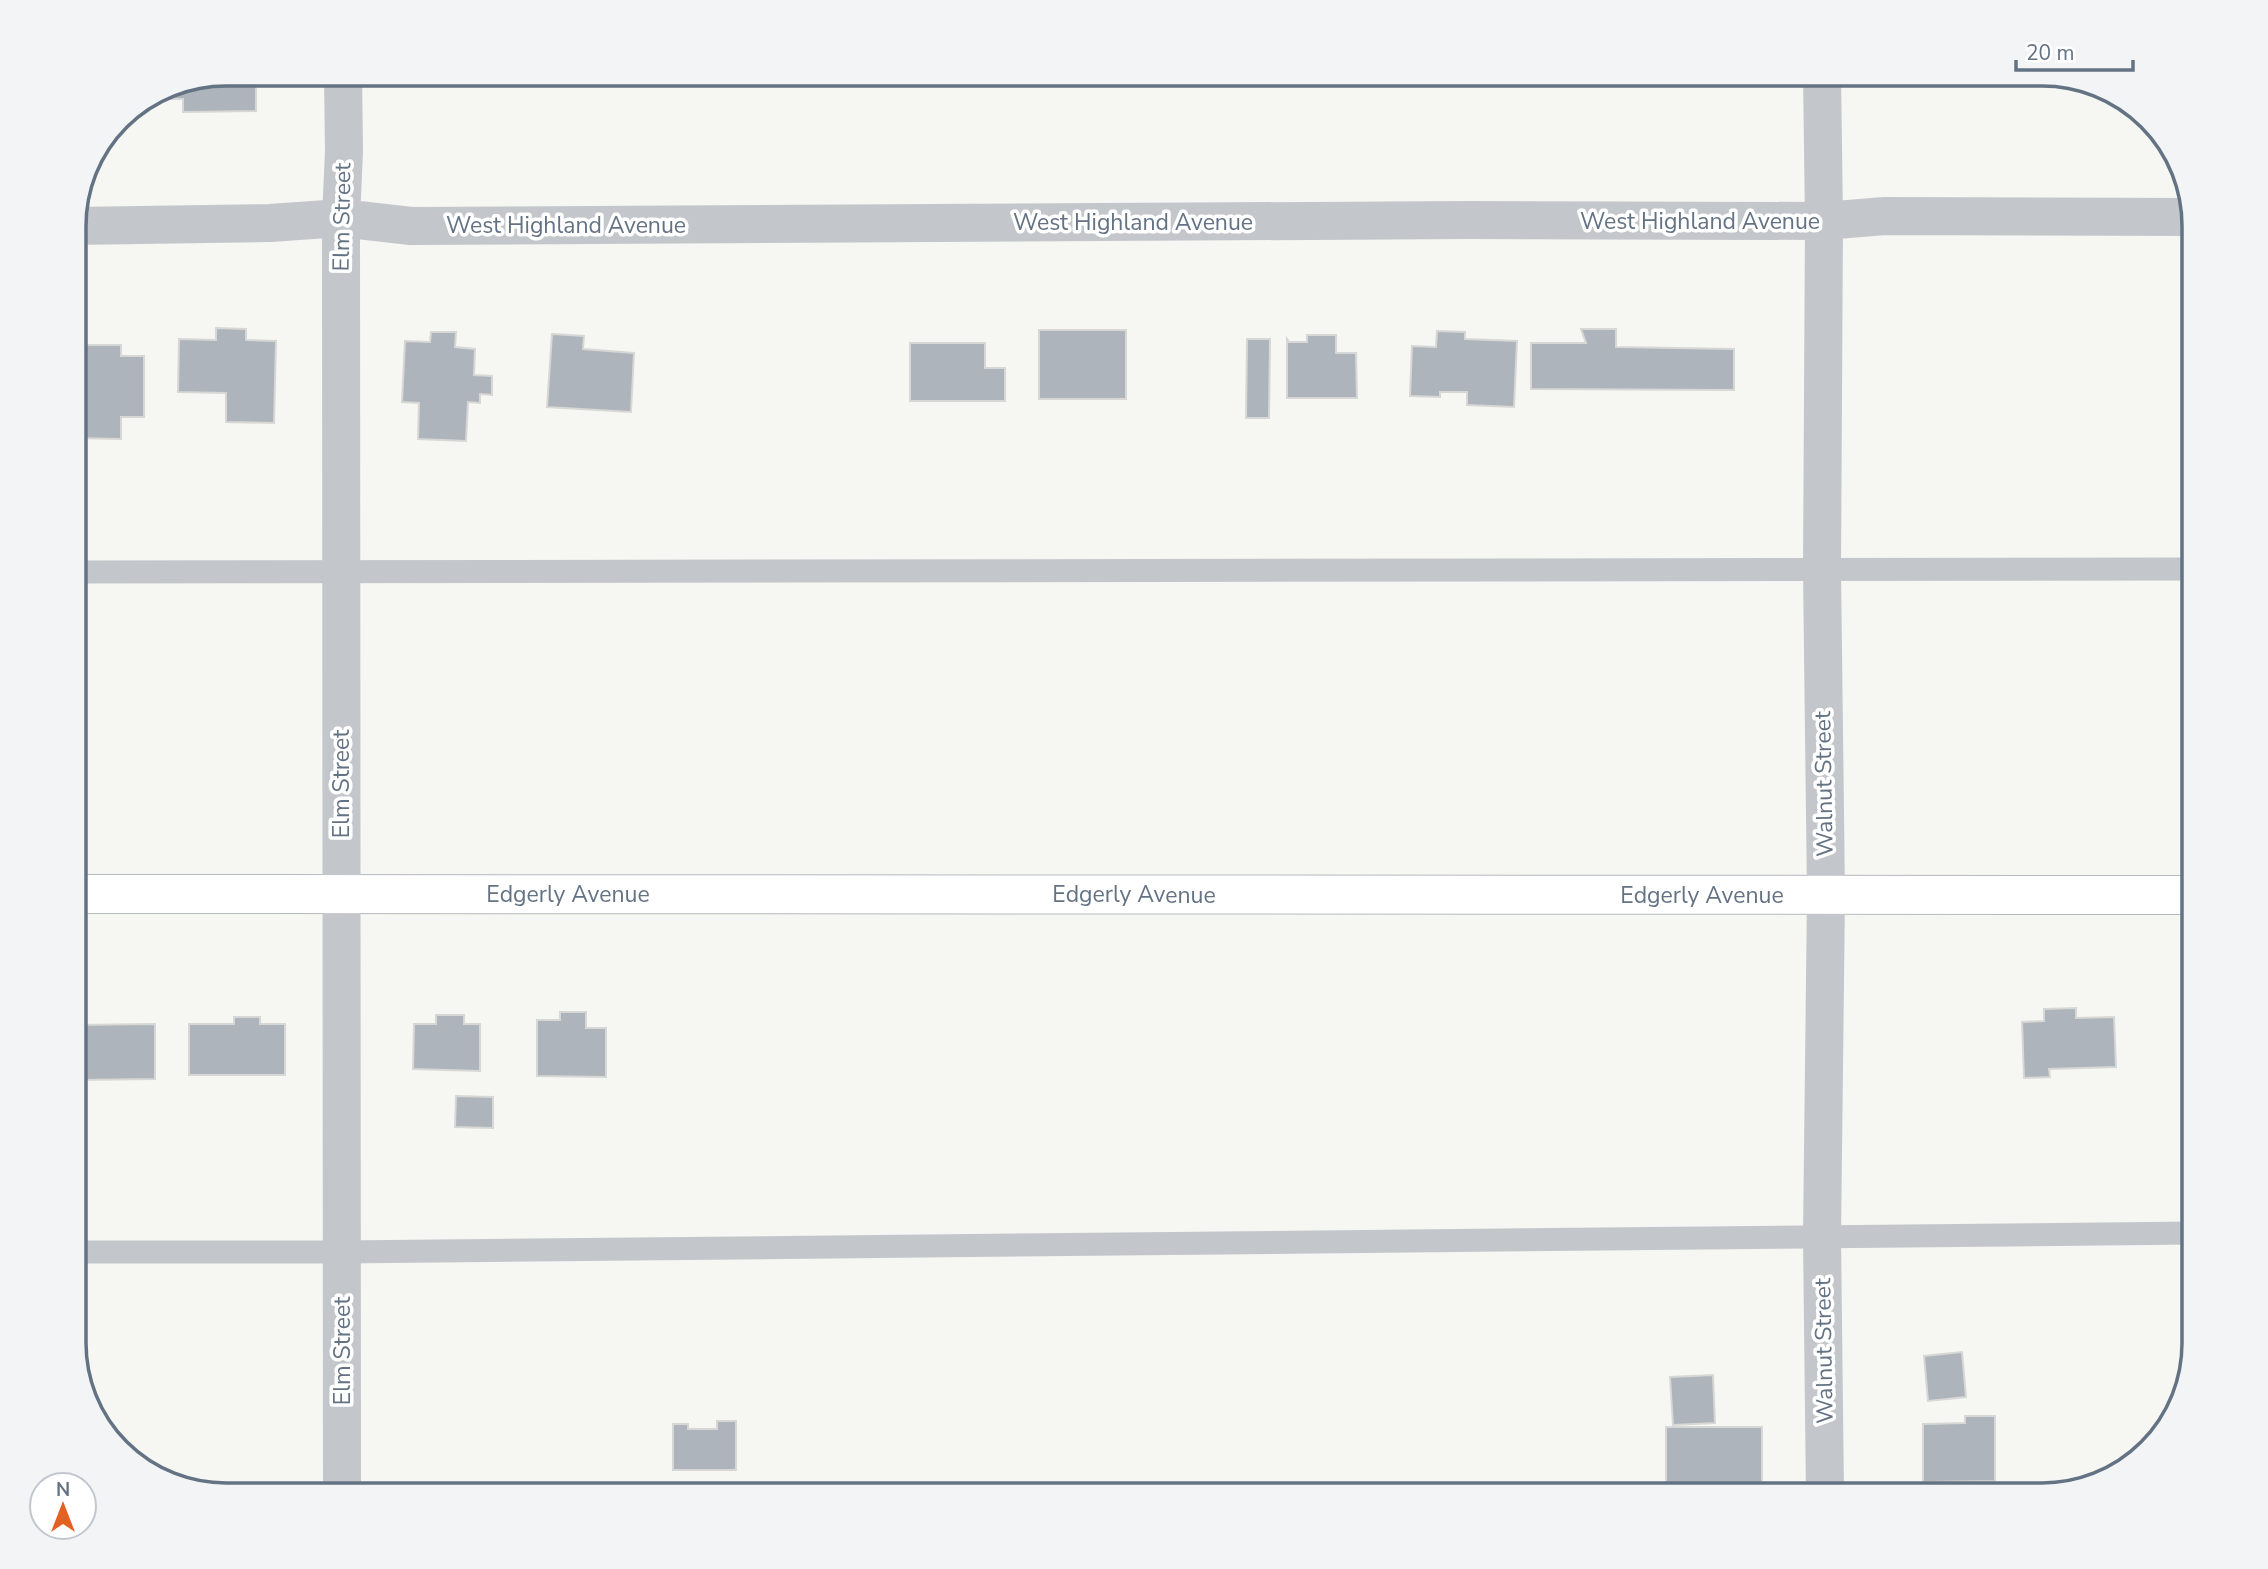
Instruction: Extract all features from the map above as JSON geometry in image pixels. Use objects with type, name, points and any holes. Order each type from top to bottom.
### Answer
[{"type":"street","name":"Elm Street","points":[[342,1483],[343,86]]},
{"type":"street","name":"Walnut Street","points":[[1822,86],[1822,570],[1826,895],[1822,1237],[1825,1483]]},
{"type":"street","name":"West Highland Avenue","points":[[86,226],[270,223],[341,218],[411,226],[1455,220],[1824,221],[1885,216],[2182,217]]},
{"type":"street","name":"Edgerly Avenue","points":[[86,894],[2182,895]]},
{"type":"lane","points":[[86,572],[2182,569]]},
{"type":"lane","points":[[86,1252],[342,1252],[2182,1233]]},
{"type":"building","points":[[256,86],[256,111],[183,112],[183,99],[169,99],[198,88]]},
{"type":"building","points":[[216,328],[246,329],[246,340],[276,341],[274,423],[226,422],[226,393],[178,392],[179,339],[216,340]]},
{"type":"building","points":[[1581,329],[1616,329],[1616,347],[1734,349],[1734,390],[1531,389],[1531,343],[1586,343]]},
{"type":"building","points":[[1039,330],[1126,330],[1126,399],[1039,399]]},
{"type":"building","points":[[1437,331],[1465,332],[1465,339],[1517,341],[1514,407],[1467,405],[1467,392],[1440,392],[1440,397],[1410,396],[1412,346],[1436,347]]},
{"type":"building","points":[[431,332],[456,332],[455,347],[475,349],[474,375],[492,376],[492,395],[480,394],[480,403],[468,402],[466,441],[418,439],[419,403],[402,402],[405,341],[430,342]]},
{"type":"building","points":[[552,334],[584,336],[583,349],[634,353],[631,412],[547,407]]},
{"type":"building","points":[[1307,335],[1336,335],[1336,353],[1356,353],[1357,398],[1287,398],[1287,339],[1289,342],[1307,342]]},
{"type":"building","points":[[1247,339],[1270,339],[1269,418],[1246,418]]},
{"type":"building","points":[[910,343],[985,343],[985,368],[1005,368],[1005,401],[910,401]]},
{"type":"building","points":[[86,345],[121,345],[121,356],[144,356],[144,417],[121,417],[121,439],[86,438]]},
{"type":"building","points":[[2076,1008],[2076,1018],[2114,1017],[2116,1067],[2049,1069],[2050,1077],[2024,1078],[2022,1022],[2044,1021],[2044,1009]]},
{"type":"building","points":[[560,1012],[586,1012],[586,1028],[606,1028],[606,1077],[537,1076],[537,1020],[560,1020]]},
{"type":"building","points":[[436,1015],[464,1015],[464,1024],[480,1024],[480,1071],[413,1069],[414,1024],[436,1024]]},
{"type":"building","points":[[234,1017],[260,1017],[260,1024],[285,1024],[285,1075],[189,1075],[189,1024],[234,1024]]},
{"type":"building","points":[[155,1024],[155,1079],[86,1080],[86,1025]]},
{"type":"building","points":[[456,1096],[493,1097],[493,1128],[455,1127]]},
{"type":"building","points":[[1962,1352],[1966,1397],[1928,1401],[1924,1356]]},
{"type":"building","points":[[1713,1375],[1715,1423],[1673,1425],[1670,1377]]},
{"type":"building","points":[[1965,1416],[1995,1416],[1995,1481],[1923,1482],[1923,1424],[1965,1423]]},
{"type":"building","points":[[717,1421],[736,1421],[736,1470],[673,1470],[673,1424],[688,1424],[688,1429],[717,1429]]},
{"type":"building","points":[[1666,1427],[1762,1427],[1762,1483],[1666,1483]]}]
